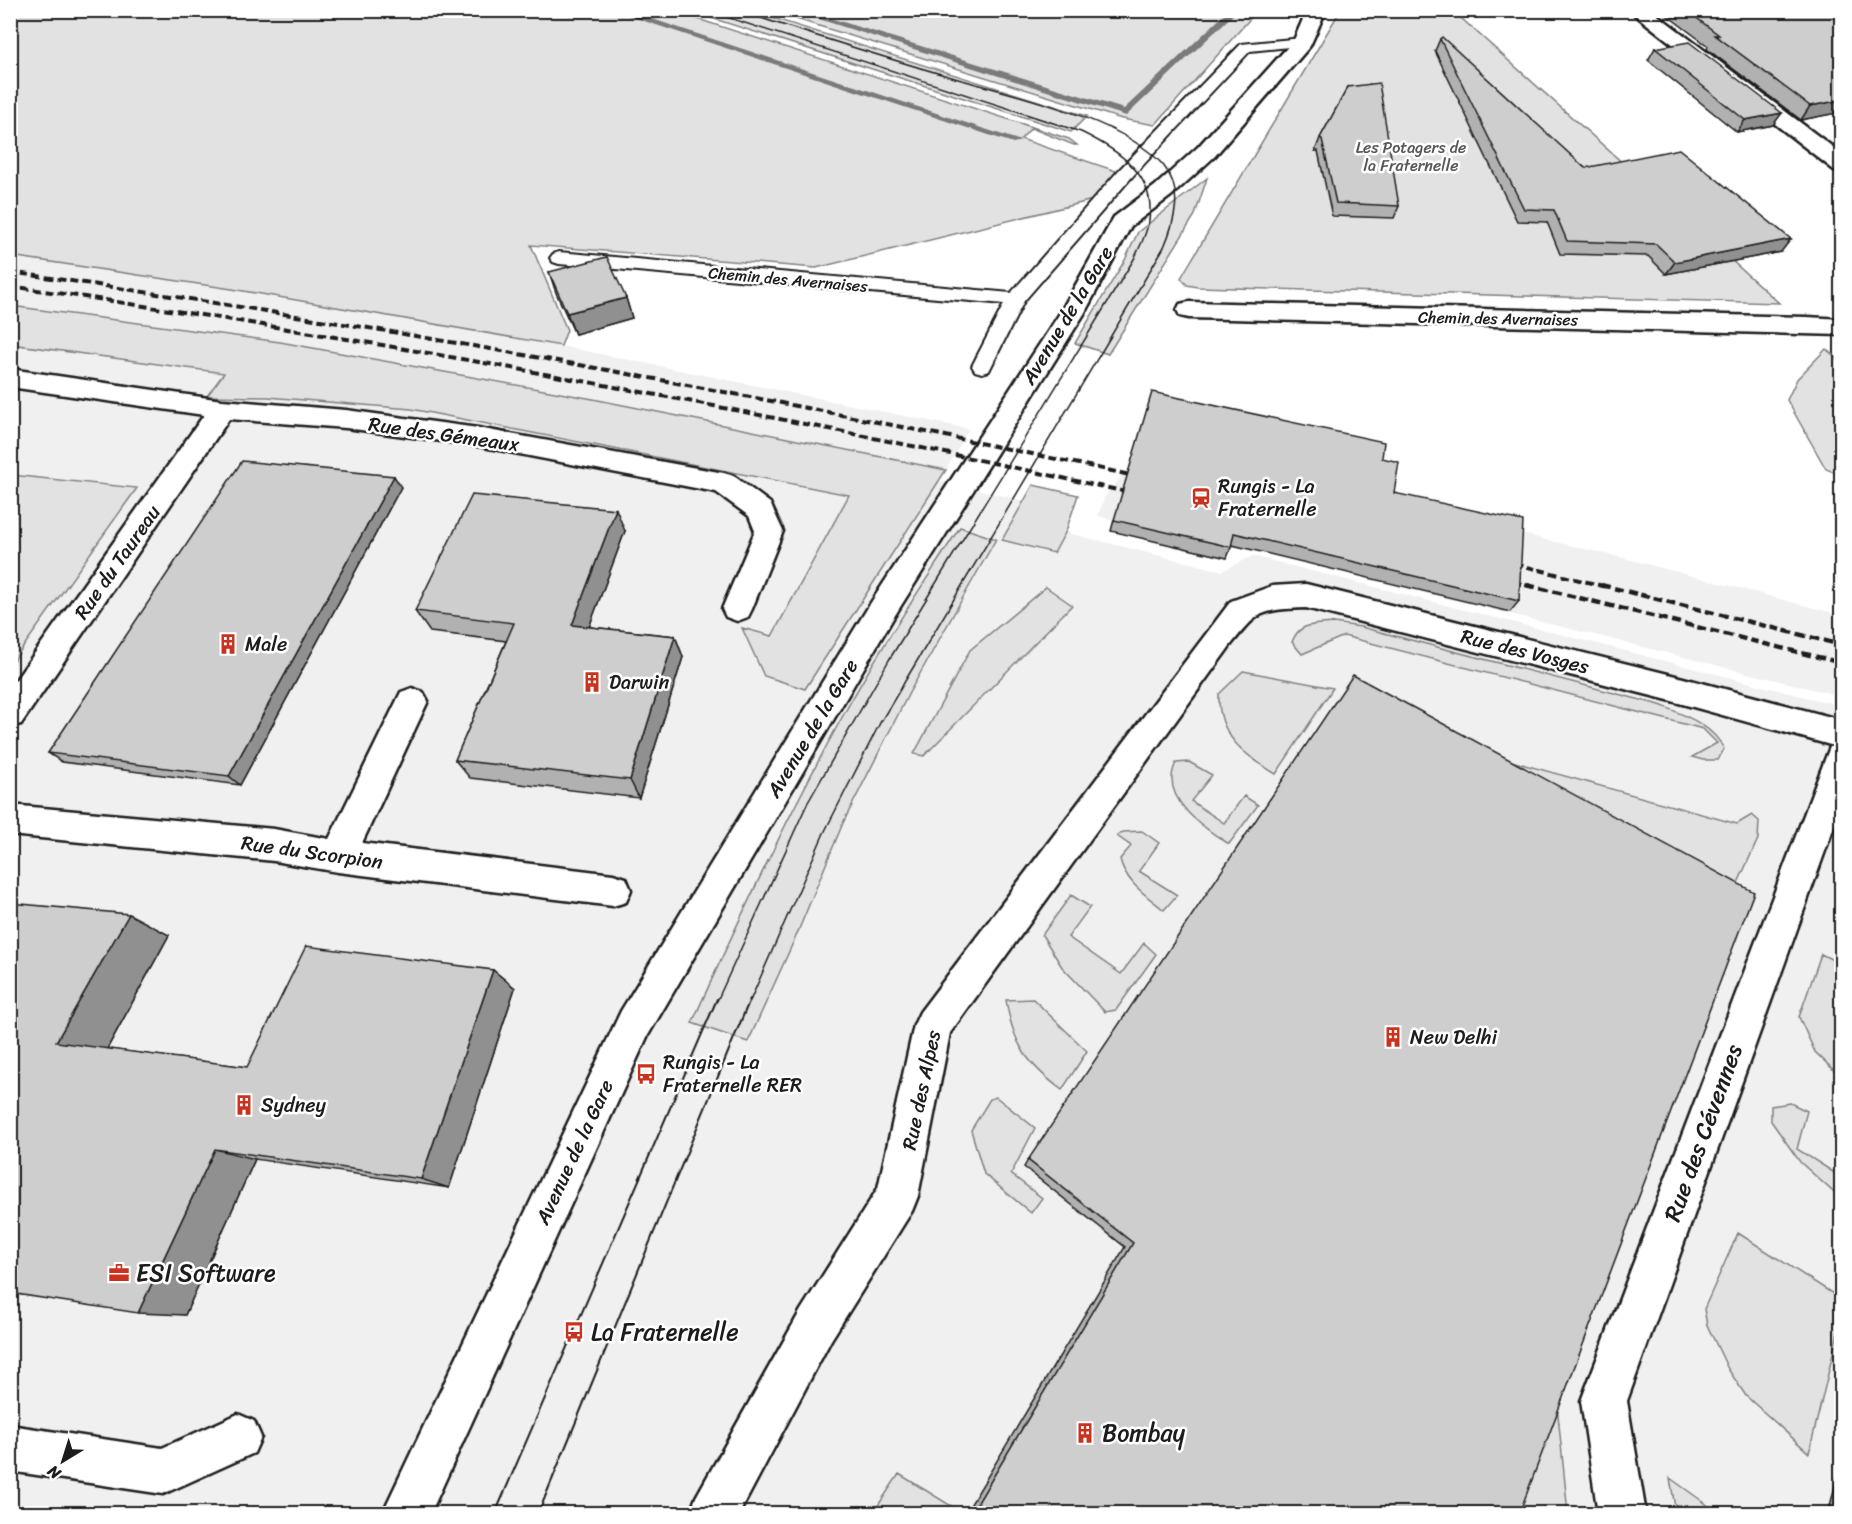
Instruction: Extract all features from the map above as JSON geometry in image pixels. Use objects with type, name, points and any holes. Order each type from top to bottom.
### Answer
[{"type":"street","name":"Avenue de la Gare","points":[[405,1514],[634,1024],[881,612],[1072,314],[1122,222],[1163,191],[1206,152],[1303,42],[1317,10]]},
{"type":"street","points":[[1638,10],[1842,165]]},
{"type":"street","name":"Chemin des Avernaises","points":[[1189,310],[1842,327]]},
{"type":"street","name":"Rue des Gémeaux","points":[[10,378],[222,409],[346,419],[477,437],[724,483],[760,510],[769,531],[737,609]]},
{"type":"street","name":"Rue du Taureau","points":[[10,714],[222,409]]},
{"type":"street","name":"Rue des Vosges","points":[[1219,637],[1242,609],[1272,598],[1306,596],[1668,687],[1842,734]]},
{"type":"street","name":"Rue des Alpes","points":[[713,1514],[816,1325],[897,1196],[933,1024],[1219,637]]},
{"type":"street","points":[[338,856],[412,701]]},
{"type":"street","name":"Rue des Cévennes","points":[[1622,1514],[1604,1401],[1842,757]]},
{"type":"street","name":"Rue du Scorpion","points":[[10,820],[274,845],[338,856],[613,890]]},
{"type":"street","points":[[10,1448],[163,1471],[238,1437]]},
{"type":"lane","points":[[982,366],[1016,299],[1125,174],[1246,47],[1303,42]]},
{"type":"lane","name":"Chemin des Avernaises","points":[[559,258],[1016,299]]},
{"type":"shaded area","points":[[11,256],[232,289],[561,346],[969,429],[946,470],[593,399],[280,342],[11,306]]},
{"type":"shaded area","points":[[10,330],[938,481],[1022,500],[1071,534],[1222,571],[1253,556],[1841,706],[1841,1513],[11,1513]]},
{"type":"shaded area","points":[[1131,465],[1388,502],[1631,560],[1841,615],[1841,696],[1231,545],[1227,558],[1110,531],[1113,520],[1098,516],[1104,498]]},
{"type":"green space","name":"Les Potagers de la Fraternelle","points":[[1452,10],[1779,303],[1187,285],[1181,278],[1340,11]]},
{"type":"green space","points":[[11,11],[673,11],[1069,139],[1077,145],[1031,128],[1021,139],[1119,172],[1093,200],[816,268],[531,245],[567,330],[561,346],[232,289],[11,256]]},
{"type":"green space","points":[[689,11],[750,11],[1087,116],[1071,132]]},
{"type":"green space","points":[[770,11],[1257,11],[1155,125],[1122,119]]},
{"type":"green space","points":[[1207,178],[1195,215],[1108,354],[1075,343],[1125,260],[1138,232]]},
{"type":"green space","points":[[11,306],[280,342],[593,399],[946,470],[805,689],[764,676],[742,628],[772,636],[849,495],[411,409],[268,397],[207,396],[224,373],[11,344]]},
{"type":"green space","points":[[1826,349],[1841,362],[1841,475],[1826,469],[1787,400],[1797,379]]},
{"type":"green space","points":[[10,475],[137,488],[11,664]]},
{"type":"green space","points":[[1033,485],[1078,495],[1066,531],[1054,553],[1002,540]]},
{"type":"green space","points":[[960,527],[996,539],[909,693],[843,823],[797,934],[748,1042],[692,1023],[763,870],[820,758],[868,671]]},
{"type":"green space","points":[[1046,587],[1072,605],[924,756],[914,754],[970,650]]},
{"type":"green space","points":[[1334,623],[1361,627],[1660,705],[1705,727],[1713,733],[1724,749],[1718,760],[1692,757],[1717,743],[1703,729],[1344,636],[1302,654],[1292,642],[1303,628]]},
{"type":"green space","points":[[1243,671],[1333,688],[1276,774],[1243,751],[1228,732],[1223,721],[1219,694]]},
{"type":"green space","points":[[1450,744],[1737,824],[1752,815],[1759,821],[1758,839],[1732,896]]},
{"type":"green space","points":[[1189,762],[1212,775],[1191,801],[1224,823],[1244,796],[1258,805],[1229,844],[1208,830],[1187,811],[1173,788],[1172,776],[1176,763]]},
{"type":"green space","points":[[1142,831],[1159,843],[1139,871],[1177,895],[1164,910],[1132,882],[1120,859],[1131,846],[1117,836],[1123,832]]},
{"type":"green space","points":[[1071,895],[1090,907],[1068,937],[1121,974],[1144,943],[1156,954],[1116,1010],[1105,1012],[1062,967],[1042,935]]},
{"type":"green space","points":[[1821,954],[1841,964],[1841,1077],[1815,1052],[1799,1017]]},
{"type":"green space","points":[[1033,999],[1087,1051],[1062,1090],[1031,1062],[1013,1029],[1006,1000]]},
{"type":"green space","points":[[996,1097],[1035,1128],[1011,1174],[1042,1198],[1031,1213],[984,1174],[971,1130],[990,1099]]},
{"type":"green space","points":[[1790,1103],[1807,1111],[1797,1149],[1841,1177],[1841,1199],[1800,1162],[1771,1121],[1771,1106]]},
{"type":"green space","points":[[1738,1233],[1841,1299],[1841,1320],[1809,1453],[1746,1396],[1728,1369],[1707,1325],[1704,1309]]},
{"type":"green space","points":[[1557,1405],[1568,1513],[1514,1513]]},
{"type":"green space","points":[[899,1474],[953,1507],[950,1513],[873,1513]]},
{"type":"green space","points":[[1670,1478],[1705,1503],[1716,1513],[1676,1513]]},
{"type":"building","points":[[1686,10],[1833,10],[1842,16],[1842,100],[1810,106],[1715,35],[1719,35]]},
{"type":"building","points":[[1442,37],[1585,168],[1679,149],[1791,239],[1675,262],[1656,244],[1567,241],[1554,210],[1524,209],[1440,39]]},
{"type":"building","points":[[1689,42],[1782,113],[1745,120],[1655,48]]},
{"type":"building","points":[[1379,83],[1399,206],[1336,203],[1320,138],[1348,87]]},
{"type":"building","points":[[607,257],[626,298],[567,313],[549,272]]},
{"type":"building","points":[[1152,392],[1384,442],[1382,458],[1399,462],[1394,493],[1523,521],[1519,601],[1234,533],[1231,547],[1114,520]]},
{"type":"building","name":"Male","points":[[242,461],[394,476],[229,776],[48,753]]},
{"type":"building","name":"Darwin","points":[[472,495],[616,509],[572,625],[675,636],[630,780],[455,760],[514,623],[415,611]]},
{"type":"building","name":"New Delhi","points":[[1353,675],[1754,892],[1519,1514],[971,1514],[1133,1243],[1028,1160]]},
{"type":"building","name":"Sydney","points":[[10,903],[129,914],[56,1042],[247,1067],[306,946],[493,970],[421,1179],[215,1149],[138,1313],[10,1293],[10,1125],[13,1121],[10,1120]]},
{"type":"waterway","points":[[615,10],[1016,141]]},
{"type":"waterway","points":[[794,10],[1126,113],[1234,10]]},
{"type":"tram line","points":[[705,10],[1081,132],[1108,146],[1131,165],[1147,189],[1150,204],[1147,230],[1134,259],[889,660],[807,804],[717,1001]]},
{"type":"tram line","points":[[736,10],[889,59],[1027,98],[1090,120],[1119,133],[1144,148],[1163,165],[1174,185],[1176,206],[1164,247],[880,723],[824,833],[750,1001]]},
{"type":"tram line","points":[[495,1514],[717,999]]},
{"type":"tram line","points":[[538,1514],[750,999]]},
{"type":"railway","points":[[10,272],[295,316],[579,365],[862,419],[1144,478]]},
{"type":"railway","points":[[10,286],[294,330],[577,380],[859,435],[1140,495]]},
{"type":"railway","points":[[1504,561],[1607,587]]},
{"type":"railway","points":[[1502,579],[1533,587]]},
{"type":"railway","points":[[1527,585],[1842,663]]},
{"type":"railway","points":[[1601,585],[1842,645]]},
{"type":"place","name":"Rungis - La Fraternelle","points":[[1201,498]]},
{"type":"place","name":"Male","points":[[228,644]]},
{"type":"place","name":"Darwin","points":[[592,682]]},
{"type":"place","name":"New Delhi","points":[[1393,1037]]},
{"type":"place","name":"Rungis - La Fraternelle RER","points":[[646,1074]]},
{"type":"place","name":"Sydney","points":[[244,1105]]},
{"type":"place","name":"ESI Software","points":[[119,1273]]},
{"type":"place","name":"La Fraternelle","points":[[574,1332]]},
{"type":"place","name":"Bombay","points":[[1085,1433]]}]
